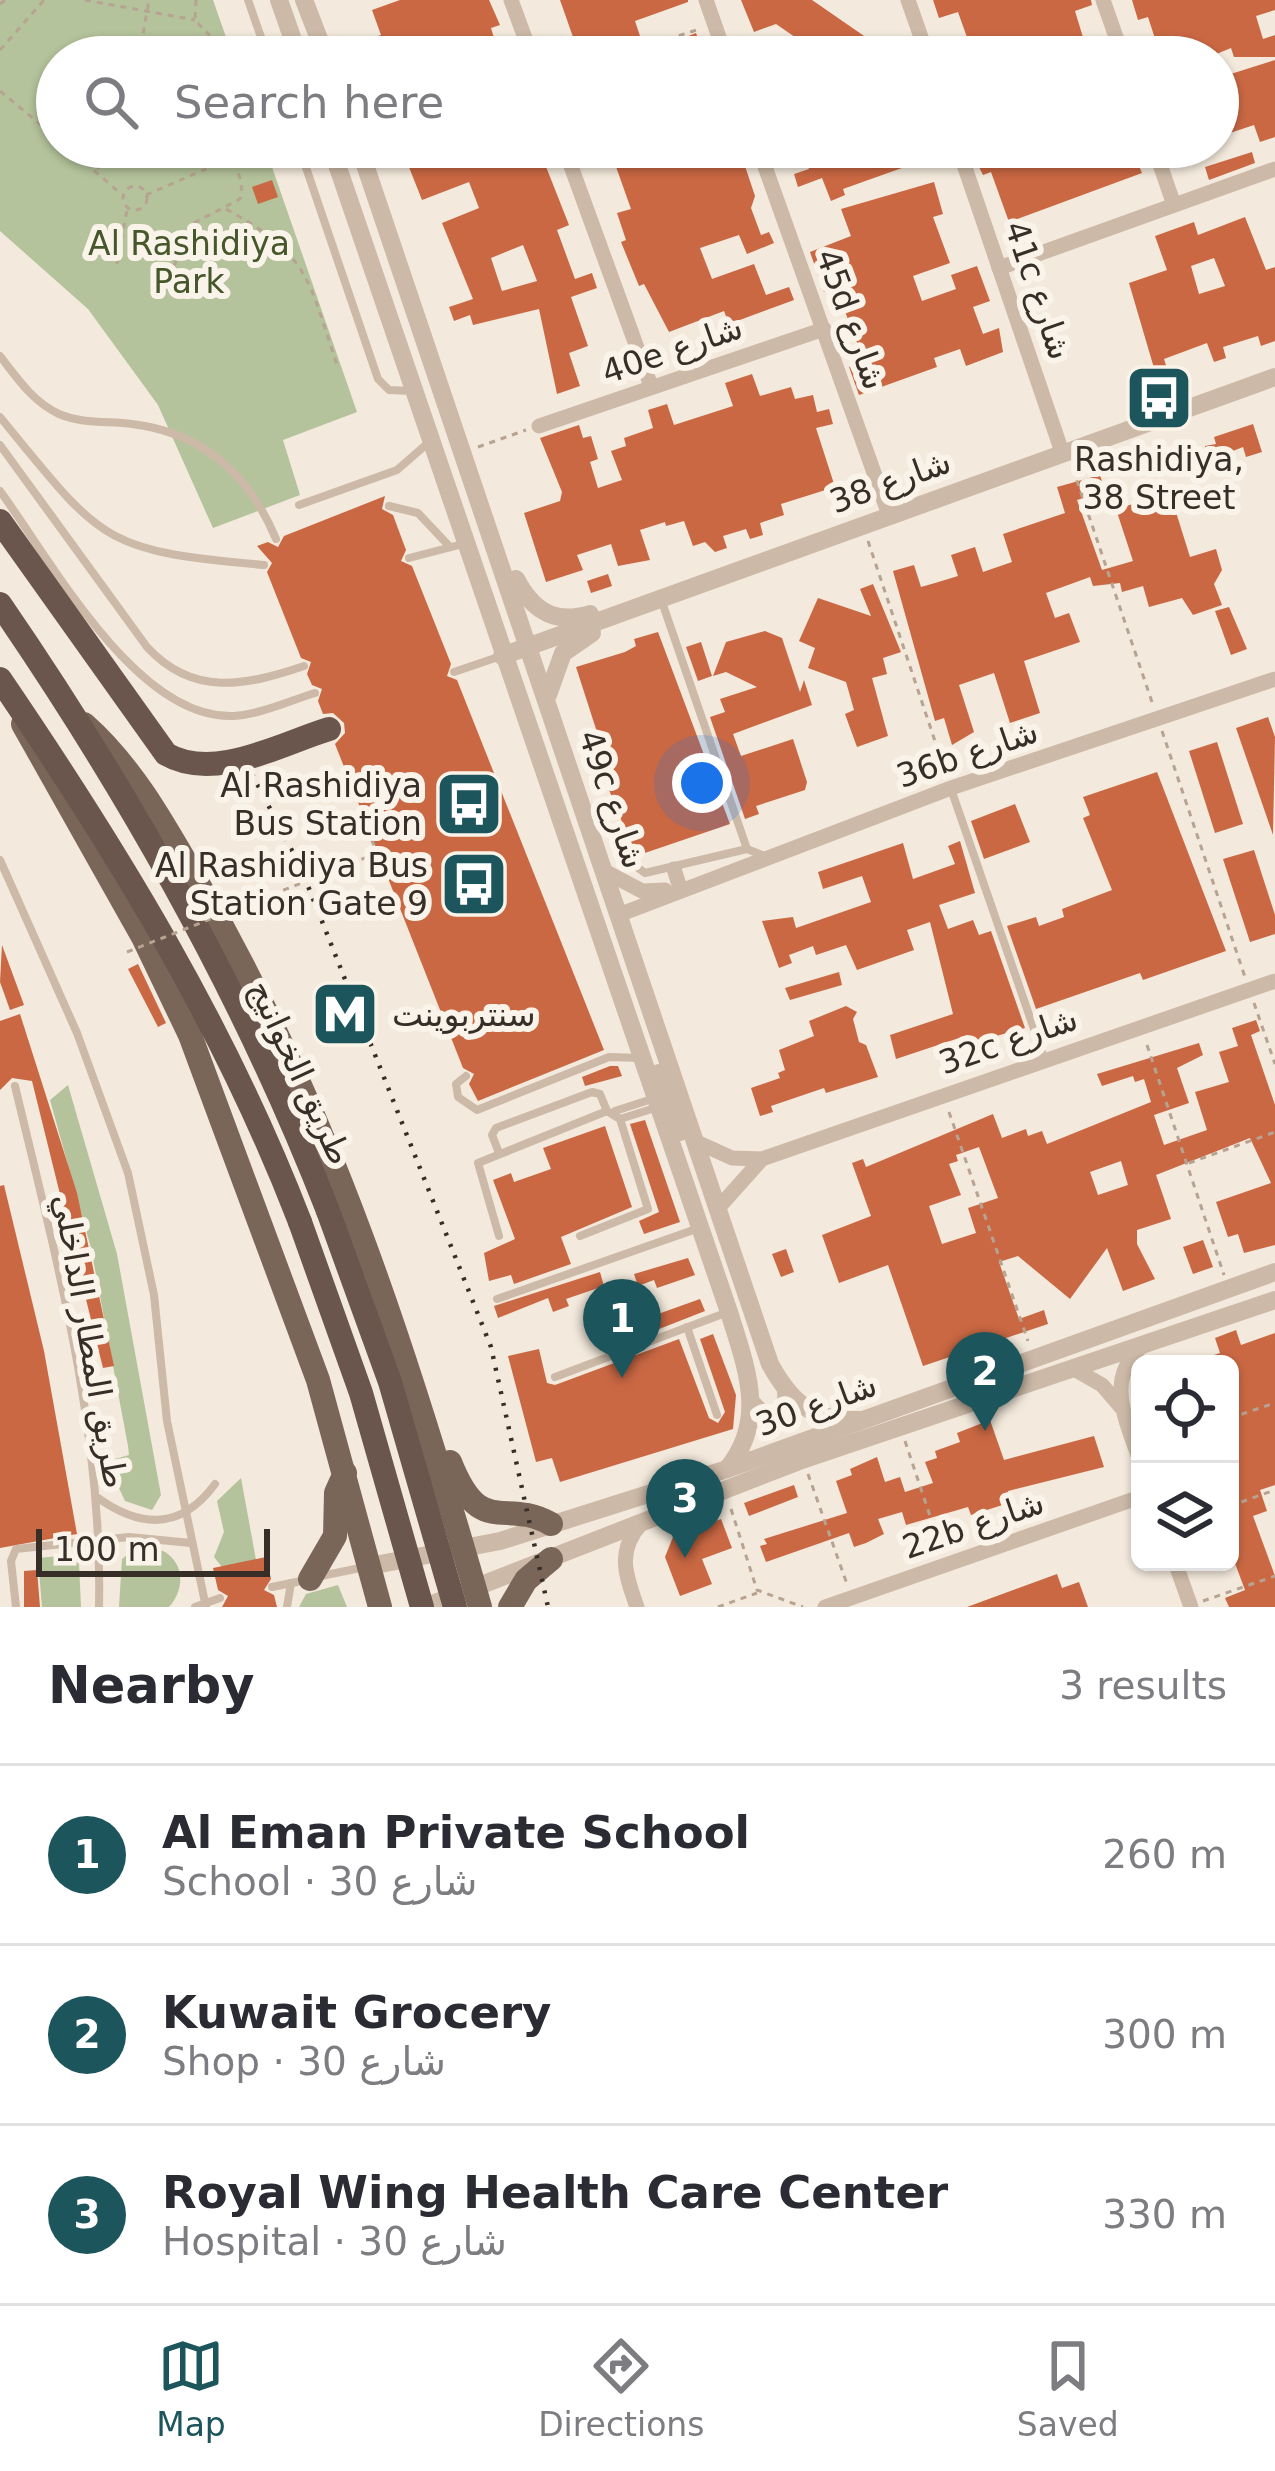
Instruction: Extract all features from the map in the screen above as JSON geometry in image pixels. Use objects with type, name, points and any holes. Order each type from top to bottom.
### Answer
[{"type":"highway","points":[[0,521],[142,727],[166,754],[207,766],[329,729]]},
{"type":"highway","name":"طريق الخوانيج","points":[[0,604],[72,714],[233,1001],[328,1211],[389,1382],[455,1607]]},
{"type":"highway","name":"طريق الخوانيج","points":[[0,679],[177,958],[252,1106],[300,1222],[361,1393],[423,1607]]},
{"type":"main road","points":[[18,705],[38,758],[123,901],[190,1035],[286,1287],[345,1473],[380,1607]]},
{"type":"main road","points":[[72,714],[115,755],[172,837],[257,992],[377,1272],[426,1415],[477,1597]]},
{"type":"main road","points":[[426,1415],[473,1501],[500,1516],[534,1517],[550,1524]]},
{"type":"main road","points":[[301,1581],[335,1537],[336,1492],[345,1473]]},
{"type":"main road","points":[[510,1607],[526,1580],[551,1558]]},
{"type":"street","points":[[279,0],[292,36]]},
{"type":"street","points":[[304,0],[318,36]]},
{"type":"street","points":[[511,0],[524,36]]},
{"type":"street","points":[[908,0],[921,36]]},
{"type":"street","points":[[1103,0],[1116,36]]},
{"type":"street","points":[[702,7],[716,36]]},
{"type":"street","name":"49c شارع","points":[[338,168],[429,442],[456,546],[581,869],[729,1312],[752,1402]]},
{"type":"street","name":"49c شارع","points":[[366,168],[720,1206],[750,1308],[770,1364],[787,1391]]},
{"type":"street","points":[[572,168],[651,386]]},
{"type":"street","name":"45d شارع","points":[[766,168],[888,512]]},
{"type":"street","name":"41c شارع","points":[[965,168],[1064,451]]},
{"type":"street","points":[[1161,168],[1174,205]]},
{"type":"street","points":[[999,268],[1275,169]]},
{"type":"street","points":[[374,275],[383,266],[393,269],[443,393]]},
{"type":"street","name":"40e شارع","points":[[539,426],[824,329]]},
{"type":"street","name":"شارع 38","points":[[502,656],[644,603],[662,602],[888,512],[1275,377]]},
{"type":"street","points":[[499,559],[529,602],[554,617],[584,617],[638,596],[662,602]]},
{"type":"street","points":[[547,700],[556,665],[571,645],[662,602]]},
{"type":"street","name":"36b شارع","points":[[620,914],[951,788],[1275,680]]},
{"type":"street","points":[[581,869],[602,905],[620,914]]},
{"type":"street","points":[[674,869],[680,888]]},
{"type":"street","name":"36b شارع","points":[[606,872],[642,891],[680,888]]},
{"type":"street","name":"32c شارع","points":[[720,1206],[762,1159],[1275,981]]},
{"type":"street","points":[[643,1059],[661,1077],[728,1275],[750,1308]]},
{"type":"street","points":[[698,1143],[732,1158],[762,1159]]},
{"type":"street","name":"شارع 30","points":[[370,1567],[463,1550],[727,1469],[1048,1349],[1275,1272]]},
{"type":"street","points":[[1118,1354],[1154,1334],[1221,1312],[1229,1300],[1223,1290]]},
{"type":"street","name":"شارع 30","points":[[423,1607],[477,1597],[551,1558],[724,1490],[1275,1300]]},
{"type":"street","points":[[1122,1410],[1122,1372],[1147,1344]]},
{"type":"street","points":[[1074,1369],[1102,1384],[1122,1410],[1131,1436]]},
{"type":"street","points":[[752,1402],[764,1416],[777,1417],[787,1408],[787,1391]]},
{"type":"street","points":[[787,1391],[824,1420],[859,1420]]},
{"type":"street","points":[[727,1469],[747,1439],[752,1402]]},
{"type":"street","name":"22b شارع","points":[[825,1607],[1131,1500]]},
{"type":"street","points":[[637,1607],[623,1563],[631,1536],[643,1522]]},
{"type":"street","points":[[1178,1571],[1191,1606]]},
{"type":"lane","points":[[248,0],[261,36]]},
{"type":"lane","points":[[306,168],[379,379],[389,391],[412,392]]},
{"type":"lane","points":[[0,356],[35,398],[56,413],[165,430],[217,455],[248,485],[276,539]]},
{"type":"lane","points":[[0,417],[80,514],[106,535],[172,557],[264,565]]},
{"type":"lane","points":[[299,506],[397,470],[429,442]]},
{"type":"lane","points":[[0,445],[147,647],[170,668],[198,682],[229,686],[304,666]]},
{"type":"lane","points":[[0,491],[120,653],[166,696],[198,711],[234,716],[315,693]]},
{"type":"lane","points":[[389,506],[418,513],[456,546]]},
{"type":"lane","points":[[409,558],[456,546]]},
{"type":"lane","points":[[662,602],[747,849]]},
{"type":"lane","points":[[454,672],[502,656]]},
{"type":"lane","points":[[951,788],[1045,1060]]},
{"type":"lane","points":[[590,825],[610,830],[639,871],[674,869],[747,849],[768,858]]},
{"type":"lane","points":[[0,860],[69,1012],[128,1173],[154,1295],[167,1420],[202,1605],[220,1598]]},
{"type":"lane","points":[[466,1076],[457,1084],[458,1097],[477,1110],[609,1057],[643,1059]]},
{"type":"lane","name":"طريق المطار الداخلي","points":[[16,1086],[66,1300],[97,1497],[99,1607]]},
{"type":"lane","points":[[499,1154],[492,1135],[498,1127],[600,1094],[614,1114],[648,1209],[580,1236]]},
{"type":"lane","points":[[499,1236],[476,1168],[499,1154],[657,1102]]},
{"type":"lane","points":[[496,1299],[700,1228]]},
{"type":"lane","points":[[555,1377],[729,1312]]},
{"type":"lane","points":[[687,1327],[717,1415]]},
{"type":"lane","points":[[97,1497],[146,1521],[169,1522],[185,1514],[215,1484]]},
{"type":"lane","points":[[16,1607],[11,1561],[16,1549],[99,1540],[190,1543]]},
{"type":"lane","points":[[272,1587],[370,1567]]},
{"type":"lane","points":[[286,1607],[301,1581]]},
{"type":"path","points":[[0,50],[44,0]]},
{"type":"path","points":[[86,0],[195,20],[210,36]]},
{"type":"path","points":[[143,36],[149,0]]},
{"type":"path","points":[[195,20],[196,0]]},
{"type":"path","points":[[677,36],[703,28],[702,7]]},
{"type":"path","points":[[0,91],[36,121]]},
{"type":"path","points":[[92,168],[123,195],[128,208],[117,264]]},
{"type":"path","points":[[128,208],[142,208],[146,195],[206,168]]},
{"type":"path","points":[[174,266],[192,224],[240,199],[243,189],[236,168]]},
{"type":"path","points":[[123,195],[135,186],[146,195]]},
{"type":"path","points":[[226,208],[275,237],[300,263],[337,365]]},
{"type":"path","points":[[463,452],[539,426]]},
{"type":"path","points":[[1064,451],[1275,1064]]},
{"type":"path","points":[[861,522],[951,788]]},
{"type":"path","points":[[127,952],[377,853],[363,823],[347,829]]},
{"type":"path","points":[[1142,1027],[1223,1290]]},
{"type":"path","points":[[943,1094],[1028,1342],[1044,1336],[1048,1349]]},
{"type":"path","points":[[1187,1163],[1275,1132]]},
{"type":"path","points":[[1239,1415],[1275,1403]]},
{"type":"path","points":[[900,1428],[946,1565]]},
{"type":"path","points":[[804,1475],[808,1474],[851,1597]]},
{"type":"path","points":[[724,1490],[759,1592]]},
{"type":"path","points":[[1239,1503],[1275,1490]]},
{"type":"path","points":[[1191,1606],[1275,1576]]},
{"type":"path","points":[[718,1607],[759,1592],[783,1596],[803,1607]]},
{"type":"green space","name":"Al Rashidiya Park","points":[[0,0],[213,0],[226,36],[36,36],[36,168],[272,168],[357,412],[283,440],[300,495],[213,528],[158,405],[88,309],[0,231]]},
{"type":"green space","points":[[68,1085],[117,1254],[161,1495],[152,1510],[125,1501],[113,1475],[115,1459],[129,1455],[128,1446],[91,1248],[50,1100]]},
{"type":"green space","points":[[241,1478],[256,1560],[222,1567],[214,1557],[224,1532],[217,1501]]},
{"type":"green space","points":[[156,1548],[172,1558],[180,1573],[175,1599],[169,1607],[119,1607],[122,1559],[133,1550]]},
{"type":"green space","points":[[70,1555],[79,1563],[81,1607],[42,1607],[38,1558]]},
{"type":"green space","points":[[338,1585],[347,1607],[299,1607],[306,1594]]},
{"type":"building","points":[[400,0],[489,0],[500,25],[491,28],[493,36],[378,36],[372,10]]},
{"type":"building","points":[[560,0],[688,0],[635,21],[640,36],[573,36]]},
{"type":"building","points":[[741,0],[812,0],[864,36],[793,36],[776,24],[754,32]]},
{"type":"building","points":[[933,0],[1091,0],[1092,5],[1075,11],[1083,36],[967,36],[958,12],[939,18]]},
{"type":"building","points":[[1132,0],[1275,0],[1275,10],[1256,16],[1263,39],[1275,35],[1275,57],[1239,57],[1239,36],[1154,36],[1148,17],[1138,20]]},
{"type":"building","points":[[1275,60],[1275,137],[1260,142],[1254,125],[1239,130],[1239,71]]},
{"type":"building","points":[[1252,152],[1255,163],[1209,180],[1205,168],[1239,168],[1239,156]]},
{"type":"building","points":[[409,168],[547,168],[569,225],[557,230],[575,279],[592,273],[597,288],[571,297],[588,346],[569,353],[580,386],[557,394],[539,309],[473,325],[470,315],[454,321],[449,307],[473,299],[442,223],[479,208],[469,182],[422,200]],"holes":[[[523,245],[537,281],[502,291],[491,258]]]},
{"type":"building","points":[[616,168],[746,168],[755,196],[751,208],[761,235],[769,232],[774,243],[747,254],[739,235],[700,248],[712,279],[754,264],[766,295],[789,287],[794,300],[729,324],[724,311],[669,332],[644,284],[639,286],[621,242],[626,240],[617,213],[631,209]]},
{"type":"building","points":[[902,168],[843,189],[845,195],[831,201],[822,178],[798,187],[794,174],[809,169]]},
{"type":"building","points":[[980,168],[1140,168],[1142,173],[1009,222],[991,172],[983,175]]},
{"type":"building","points":[[272,180],[278,197],[258,204],[252,187]]},
{"type":"building","points":[[934,182],[943,214],[933,217],[950,263],[913,276],[922,301],[956,289],[951,275],[977,266],[990,301],[973,307],[983,334],[999,328],[1003,352],[966,366],[960,349],[934,358],[937,367],[859,395],[849,367],[864,361],[836,288],[824,292],[810,252],[851,236],[841,209]]},
{"type":"building","points":[[1245,217],[1266,270],[1275,267],[1275,341],[1261,346],[1258,336],[1223,347],[1226,358],[1214,362],[1207,343],[1164,359],[1171,381],[1159,385],[1129,283],[1167,270],[1155,236],[1194,222],[1198,235]],"holes":[[[1214,258],[1225,286],[1199,294],[1191,266]]]},
{"type":"building","points":[[752,374],[760,396],[791,387],[795,399],[813,395],[817,412],[829,409],[833,424],[816,428],[835,487],[781,504],[784,515],[760,523],[763,535],[750,539],[746,529],[723,536],[727,548],[715,552],[705,542],[693,546],[684,521],[666,526],[665,522],[640,530],[650,560],[618,566],[611,544],[577,555],[583,570],[546,582],[524,513],[560,501],[562,492],[540,438],[579,425],[583,438],[591,436],[598,459],[590,462],[598,488],[622,480],[611,451],[626,446],[624,438],[653,428],[648,410],[667,404],[674,425],[733,406],[725,383]]},
{"type":"building","points":[[1253,424],[1262,452],[1246,457],[1243,447],[1208,461],[1205,446],[1216,444],[1214,437]]},
{"type":"building","points":[[1100,475],[1105,491],[1077,500],[1102,570],[1133,561],[1116,509],[1170,493],[1190,557],[1216,549],[1222,570],[1214,584],[1222,605],[1193,615],[1182,598],[1149,607],[1143,586],[1122,592],[1120,583],[1093,586],[1090,577],[1046,593],[1055,618],[1069,613],[1080,642],[1024,661],[1040,713],[1010,723],[994,673],[959,685],[974,732],[952,745],[944,718],[935,721],[893,571],[914,565],[921,587],[958,576],[951,555],[975,547],[983,572],[1012,562],[1003,534],[1065,513],[1057,487]]},
{"type":"building","points":[[385,496],[382,509],[393,515],[406,550],[401,561],[412,566],[451,664],[447,676],[457,680],[604,1050],[478,1101],[469,1084],[474,1074],[463,1068],[335,744],[345,733],[344,723],[333,713],[323,714],[318,701],[322,689],[312,685],[307,674],[311,662],[301,658],[267,572],[272,563],[257,546],[268,542],[278,547],[284,536]]},
{"type":"building","points":[[608,574],[612,586],[591,593],[587,581]]},
{"type":"building","points":[[873,584],[901,652],[883,658],[887,674],[872,678],[888,736],[857,747],[845,714],[854,710],[846,682],[808,668],[815,648],[799,641],[818,598],[871,616],[860,589]]},
{"type":"building","points":[[1229,607],[1247,649],[1231,655],[1215,611]]},
{"type":"building","points":[[765,631],[782,638],[800,692],[804,680],[812,705],[733,734],[741,756],[793,739],[807,782],[805,790],[756,806],[759,814],[745,819],[710,717],[725,712],[720,699],[757,687],[726,672],[713,676],[726,642]]},
{"type":"building","points":[[658,632],[730,824],[636,856],[598,763],[606,760],[576,667],[625,652],[636,646],[634,639]]},
{"type":"building","points":[[701,642],[712,676],[698,681],[686,647]]},
{"type":"building","points":[[1268,717],[1275,737],[1273,835],[1236,728]]},
{"type":"building","points":[[1217,742],[1243,824],[1215,833],[1189,751]]},
{"type":"building","points":[[1157,772],[1226,951],[1143,980],[1140,973],[1036,1009],[1007,926],[1036,917],[1039,926],[1064,917],[1062,909],[1112,890],[1083,818],[1090,815],[1083,797]]},
{"type":"building","points":[[1015,804],[1030,842],[984,859],[971,821]]},
{"type":"building","points":[[960,841],[975,893],[939,905],[948,929],[973,920],[979,935],[991,931],[1025,1028],[971,1043],[968,1035],[896,1059],[890,1035],[953,1014],[930,922],[907,930],[914,950],[857,970],[846,945],[816,955],[813,946],[789,955],[792,963],[779,968],[762,921],[793,917],[796,928],[871,902],[862,876],[823,889],[818,872],[903,843],[913,879],[955,864],[948,846]]},
{"type":"building","points":[[1254,850],[1275,915],[1275,934],[1250,942],[1223,859]]},
{"type":"building","points":[[2,945],[24,1005],[10,1010],[0,982]]},
{"type":"building","points":[[138,964],[166,1023],[158,1027],[128,969]]},
{"type":"building","points":[[839,972],[842,985],[790,1000],[785,988]]},
{"type":"building","points":[[846,1006],[857,1012],[853,1019],[859,1042],[866,1045],[878,1077],[826,1093],[824,1088],[771,1106],[773,1112],[760,1116],[751,1088],[780,1078],[778,1073],[785,1070],[779,1050],[814,1036],[809,1021]]},
{"type":"building","points":[[20,1014],[77,1193],[114,1366],[103,1368],[32,1081],[12,1078],[0,1090],[0,1021]]},
{"type":"building","points":[[1256,1020],[1260,1031],[1251,1035],[1275,1105],[1275,1245],[1244,1253],[1238,1234],[1228,1237],[1216,1202],[1271,1183],[1250,1138],[1156,1175],[1171,1219],[1137,1230],[1137,1244],[1155,1279],[1123,1291],[1107,1248],[1070,1299],[1018,1256],[999,1262],[1019,1319],[1044,1310],[1048,1324],[923,1366],[888,1265],[839,1283],[822,1235],[871,1216],[852,1163],[863,1159],[866,1167],[993,1114],[1002,1138],[1026,1129],[1028,1136],[1042,1131],[1047,1144],[1151,1102],[1144,1079],[1135,1082],[1133,1076],[1102,1086],[1097,1074],[1199,1043],[1203,1055],[1177,1068],[1189,1103],[1154,1115],[1164,1145],[1207,1130],[1195,1092],[1229,1082],[1219,1052],[1238,1046],[1232,1028]],"holes":[[[979,1147],[998,1198],[968,1208],[976,1233],[942,1244],[929,1206],[961,1195],[949,1164],[958,1161],[956,1155]],[[1121,1161],[1128,1185],[1098,1195],[1090,1172]]]},
{"type":"building","points":[[618,1066],[622,1076],[585,1086],[582,1077]]},
{"type":"building","points":[[645,1120],[680,1222],[644,1234],[639,1221],[659,1212],[630,1124]]},
{"type":"building","points":[[605,1126],[632,1207],[561,1237],[571,1264],[514,1284],[511,1275],[489,1281],[484,1253],[515,1239],[493,1180],[511,1173],[514,1182],[551,1169],[543,1148]]},
{"type":"building","points":[[4,1185],[44,1351],[77,1534],[0,1548],[0,1186]]},
{"type":"building","points":[[1203,1240],[1213,1267],[1193,1274],[1183,1247]]},
{"type":"building","points":[[786,1249],[794,1272],[781,1277],[772,1254]]},
{"type":"building","points":[[688,1258],[695,1275],[657,1288],[654,1280],[638,1286],[634,1274]]},
{"type":"building","points":[[600,1272],[604,1286],[566,1299],[569,1306],[553,1312],[548,1298],[498,1318],[494,1306]]},
{"type":"building","points":[[629,1292],[638,1313],[610,1325],[601,1304]]},
{"type":"building","points":[[700,1299],[705,1311],[649,1333],[644,1319]]},
{"type":"building","points":[[1236,1330],[1241,1345],[1275,1333],[1275,1485],[1260,1490],[1267,1511],[1253,1516],[1275,1576],[1275,1607],[1229,1607],[1225,1598],[1245,1590],[1238,1571],[1239,1355],[1214,1355],[1220,1353],[1215,1338]]},
{"type":"building","points":[[713,1334],[736,1395],[733,1429],[560,1482],[552,1458],[536,1462],[508,1356],[539,1349],[547,1383],[555,1385],[679,1339],[709,1418],[718,1423],[725,1412],[700,1339]]},
{"type":"building","points":[[990,1420],[1004,1460],[1094,1436],[1104,1467],[1008,1491],[1012,1502],[971,1515],[968,1507],[906,1525],[902,1512],[878,1519],[884,1534],[866,1543],[854,1547],[849,1533],[766,1562],[760,1546],[767,1544],[764,1539],[847,1513],[836,1481],[852,1475],[850,1469],[877,1457],[885,1482],[900,1477],[905,1492],[933,1483],[925,1462],[937,1458],[935,1451],[960,1442],[957,1433]]},
{"type":"building","points":[[794,1485],[798,1497],[749,1516],[744,1503]]},
{"type":"building","points":[[721,1519],[732,1548],[702,1559],[712,1584],[680,1596],[665,1557],[673,1537]]},
{"type":"building","points":[[266,1557],[271,1579],[264,1590],[274,1595],[277,1607],[222,1607],[228,1596],[218,1590],[213,1568]]},
{"type":"building","points":[[37,1570],[40,1607],[24,1607],[24,1571]]},
{"type":"building","points":[[1057,1574],[1062,1588],[1079,1582],[1088,1607],[967,1607]]},
{"type":"railway","points":[[252,774],[301,868]]},
{"type":"railway","points":[[304,876],[491,1347],[548,1607]]},
{"type":"place","name":"Rashidiya, 38 Street","points":[[1159,398]]},
{"type":"place","name":"Al Rashidiya Bus Station","points":[[469,804]]},
{"type":"place","name":"Al Rashidiya Bus Station Gate 9","points":[[474,884]]},
{"type":"place","name":"سنتربوينت","points":[[345,1014]]},
{"type":"place","name":"Al Eman Private School","points":[[622,1378]]},
{"type":"place","name":"Kuwait Grocery","points":[[985,1431]]},
{"type":"place","name":"Royal Wing Health Care Center","points":[[685,1558]]}]
